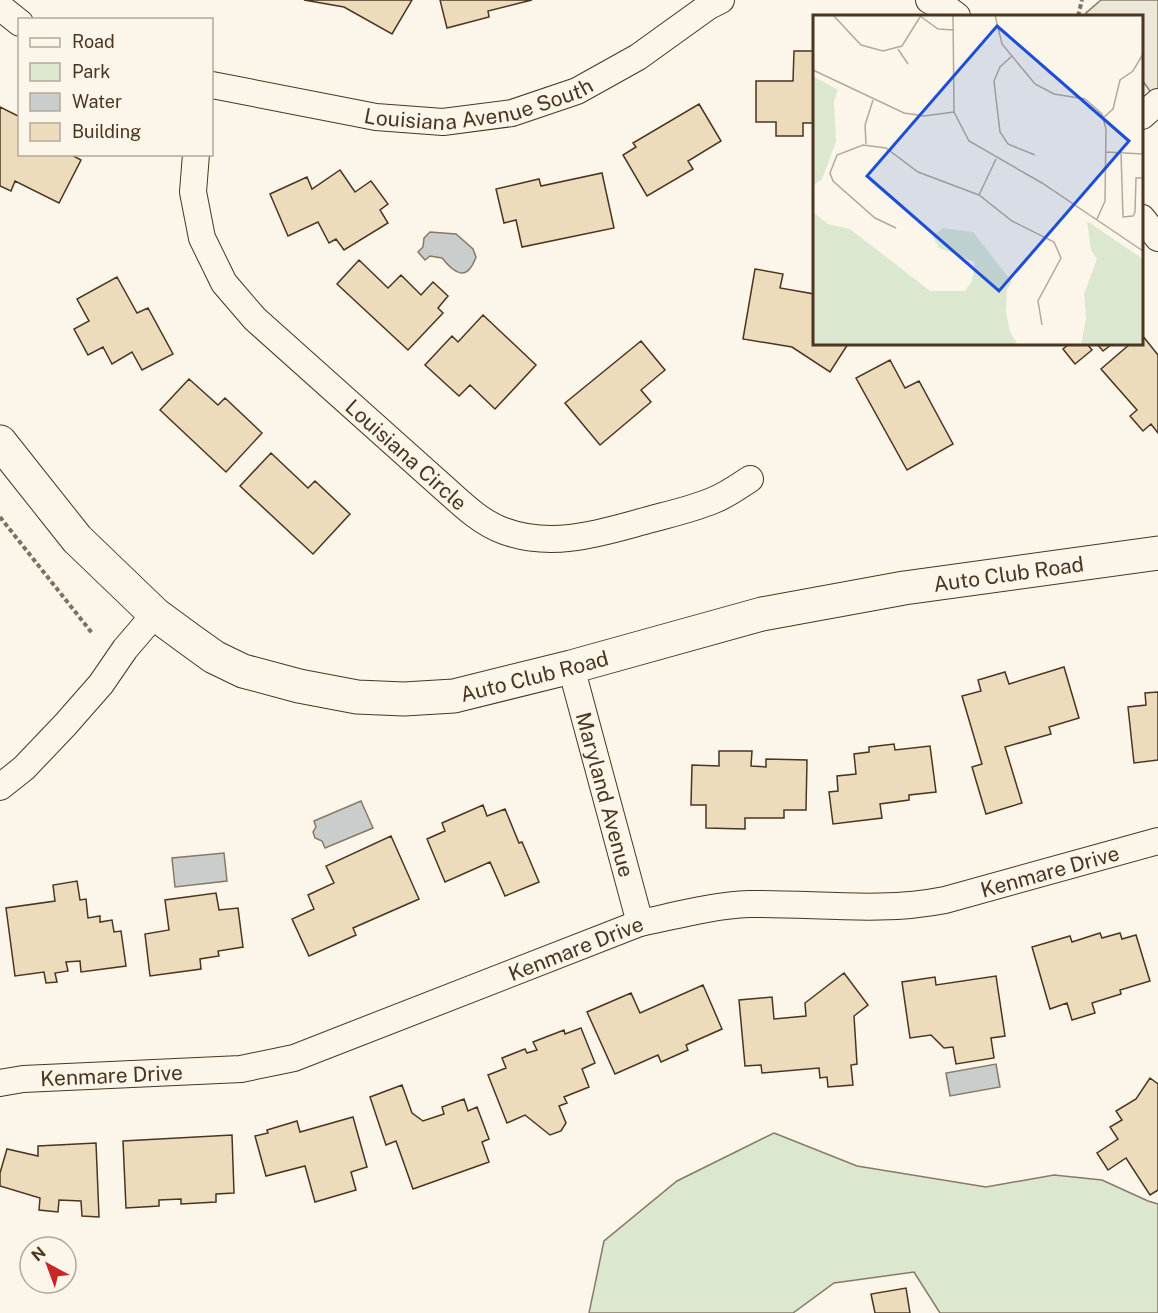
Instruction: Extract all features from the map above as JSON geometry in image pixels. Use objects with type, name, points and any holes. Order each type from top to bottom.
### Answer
[{"type":"street","name":"Louisiana Avenue South","points":[[213,85],[376,117],[443,122],[512,113],[577,91],[638,57],[709,6],[721,0]]},
{"type":"street","points":[[929,0],[956,15]]},
{"type":"street","points":[[0,8],[18,22]]},
{"type":"street","points":[[1143,115],[1158,102]]},
{"type":"street","name":"Louisiana Circle","points":[[196,156],[193,192],[202,238],[224,283],[255,319],[472,513],[502,531],[537,539],[565,540],[593,535],[716,500],[750,479]]},
{"type":"street","points":[[1143,219],[1158,238]]},
{"type":"street","name":"Auto Club Road","points":[[0,442],[76,539],[155,614],[214,657],[243,671],[299,686],[357,697],[404,699],[453,696],[571,667],[773,612],[904,588],[1158,553]]},
{"type":"street","points":[[0,787],[24,768],[65,725],[101,684],[125,649],[155,614]]},
{"type":"street","name":"Maryland Avenue","points":[[571,667],[640,923]]},
{"type":"street","name":"Kenmare Drive","points":[[0,1083],[23,1079],[241,1069],[294,1058],[640,923],[747,904],[889,908],[916,906],[1158,841]]},
{"type":"path","points":[[1078,15],[1082,0]]},
{"type":"path","points":[[0,517],[92,633]]},
{"type":"green space","points":[[774,1133],[857,1166],[986,1187],[1054,1175],[1102,1180],[1158,1204],[1158,1313],[940,1313],[914,1272],[834,1283],[793,1313],[589,1313],[604,1241],[677,1181]]},
{"type":"shaded area","points":[[1101,0],[1158,0],[1158,102],[1143,81],[1143,15],[1087,15],[1086,13]]},
{"type":"water","points":[[430,232],[456,234],[473,249],[476,257],[469,270],[460,273],[442,258],[430,256],[425,260],[418,252],[423,247],[424,238]]},
{"type":"water","points":[[361,801],[373,828],[325,848],[322,841],[315,838],[314,821]]},
{"type":"water","points":[[224,853],[227,881],[175,887],[172,858]]},
{"type":"water","points":[[996,1064],[1000,1087],[950,1096],[946,1073]]},
{"type":"building","points":[[304,0],[412,0],[392,34],[344,7]]},
{"type":"building","points":[[440,0],[532,0],[488,11],[489,17],[447,28]]},
{"type":"building","points":[[794,51],[813,51],[813,123],[803,123],[803,136],[776,136],[776,122],[756,122],[756,81],[793,81]]},
{"type":"building","points":[[699,104],[721,141],[688,161],[693,169],[647,196],[623,155],[636,147],[633,143]]},
{"type":"building","points":[[0,107],[18,116],[18,156],[74,156],[81,160],[59,203],[15,181],[11,191],[0,186]]},
{"type":"building","points":[[340,170],[355,192],[371,181],[388,204],[380,210],[388,223],[344,250],[336,239],[329,243],[318,222],[288,236],[270,194],[307,177],[312,189]]},
{"type":"building","points":[[602,173],[614,228],[522,247],[516,220],[504,223],[496,189],[539,179],[541,186]]},
{"type":"building","points":[[359,260],[388,288],[401,275],[421,295],[433,282],[448,296],[438,308],[443,313],[408,350],[337,284]]},
{"type":"building","points":[[755,269],[783,274],[780,288],[813,294],[813,345],[847,345],[830,372],[792,347],[743,339]]},
{"type":"building","points":[[117,277],[137,313],[148,308],[173,354],[142,370],[132,352],[112,364],[103,347],[88,355],[74,329],[89,321],[77,299]]},
{"type":"building","points":[[483,315],[536,365],[495,409],[470,385],[459,396],[425,365],[452,336],[458,342]]},
{"type":"building","points":[[1143,336],[1158,355],[1158,433],[1151,424],[1143,431],[1130,416],[1137,410],[1101,369],[1129,345],[1143,345]]},
{"type":"building","points":[[641,341],[665,370],[641,390],[651,402],[600,445],[565,403]]},
{"type":"building","points":[[1068,345],[1088,345],[1092,350],[1075,364],[1063,349]]},
{"type":"building","points":[[1098,345],[1111,345],[1103,351]]},
{"type":"building","points":[[890,360],[905,388],[919,381],[953,444],[907,470],[856,378]]},
{"type":"building","points":[[189,379],[218,405],[225,398],[262,433],[226,472],[160,410]]},
{"type":"building","points":[[271,453],[308,488],[315,481],[350,514],[313,554],[240,486]]},
{"type":"building","points":[[1064,667],[1079,718],[1049,727],[1051,734],[1005,747],[1022,803],[986,814],[972,767],[982,764],[962,696],[981,691],[978,680],[1005,672],[1009,684]]},
{"type":"building","points":[[1158,692],[1158,760],[1134,763],[1128,707],[1146,705],[1145,693]]},
{"type":"building","points":[[894,744],[895,750],[930,746],[936,792],[909,795],[909,800],[880,804],[882,818],[833,824],[829,792],[838,791],[837,776],[856,774],[854,754],[869,752],[869,747]]},
{"type":"building","points":[[719,751],[752,751],[751,766],[766,767],[766,759],[807,760],[806,810],[784,810],[784,818],[745,818],[745,829],[706,828],[706,805],[691,805],[692,765],[719,766]]},
{"type":"building","points":[[483,805],[487,816],[505,809],[539,882],[505,896],[490,862],[445,882],[427,839],[445,831],[442,823]]},
{"type":"building","points":[[391,836],[419,899],[353,928],[356,935],[309,956],[292,919],[314,909],[308,895],[334,883],[326,866]]},
{"type":"building","points":[[77,881],[80,900],[86,899],[88,918],[100,916],[100,922],[112,920],[114,932],[121,931],[126,966],[81,972],[80,961],[66,962],[68,971],[55,973],[57,982],[46,983],[44,972],[15,976],[6,908],[55,901],[53,885]]},
{"type":"building","points":[[216,893],[219,910],[238,908],[243,947],[218,951],[219,956],[200,959],[201,969],[150,976],[145,934],[169,930],[165,900]]},
{"type":"building","points":[[1100,933],[1102,938],[1120,933],[1122,939],[1136,935],[1150,981],[1120,990],[1121,994],[1092,1003],[1095,1013],[1072,1020],[1067,1003],[1050,1009],[1032,947],[1070,936],[1072,942]]},
{"type":"building","points":[[844,973],[868,1005],[854,1016],[857,1064],[851,1065],[853,1085],[828,1087],[827,1077],[820,1078],[819,1068],[762,1073],[761,1065],[745,1066],[739,1000],[772,997],[774,1019],[806,1016],[805,1003]]},
{"type":"building","points":[[996,976],[1005,1036],[991,1038],[994,1058],[956,1064],[953,1047],[944,1048],[931,1035],[910,1038],[902,982],[935,977],[936,985]]},
{"type":"building","points":[[703,985],[722,1029],[686,1045],[688,1050],[661,1062],[658,1055],[615,1074],[587,1012],[631,993],[640,1013]]},
{"type":"building","points":[[581,1028],[595,1063],[582,1069],[589,1087],[564,1097],[567,1103],[559,1106],[566,1123],[561,1131],[550,1135],[525,1115],[507,1123],[488,1075],[506,1068],[502,1058],[525,1049],[527,1053],[537,1050],[533,1042],[564,1030],[565,1034]]},
{"type":"building","points":[[1150,1078],[1158,1084],[1158,1190],[1150,1195],[1126,1158],[1108,1170],[1097,1153],[1118,1139],[1110,1127],[1122,1120],[1116,1111],[1136,1099]]},
{"type":"building","points":[[402,1085],[412,1113],[423,1121],[444,1114],[442,1107],[464,1099],[468,1111],[477,1107],[489,1139],[482,1142],[489,1162],[413,1189],[396,1141],[386,1145],[370,1097]]},
{"type":"building","points":[[353,1117],[367,1167],[351,1172],[356,1190],[315,1202],[305,1166],[266,1176],[255,1136],[297,1121],[300,1132]]},
{"type":"building","points":[[232,1135],[234,1193],[216,1194],[216,1202],[181,1204],[181,1199],[159,1200],[159,1206],[126,1208],[123,1141]]},
{"type":"building","points":[[96,1143],[99,1217],[82,1216],[81,1201],[59,1200],[58,1212],[39,1210],[40,1198],[0,1186],[0,1173],[7,1149],[38,1156],[38,1146]]},
{"type":"building","points":[[906,1288],[910,1313],[875,1313],[871,1294]]}]
